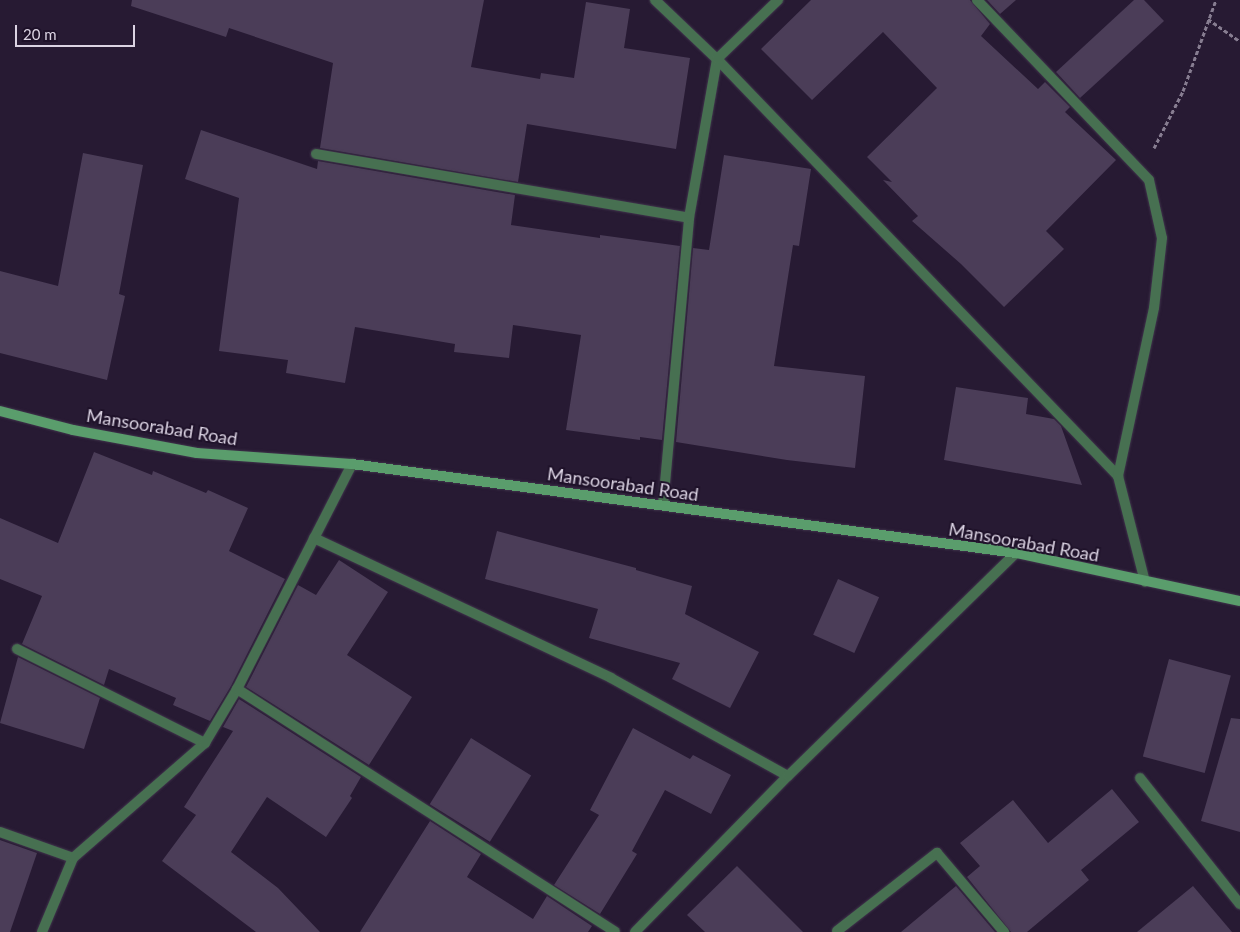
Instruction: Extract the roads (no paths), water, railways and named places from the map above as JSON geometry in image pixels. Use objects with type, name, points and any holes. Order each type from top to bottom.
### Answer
[{"type":"street","points":[[655,0],[718,58],[1118,476]]},
{"type":"street","points":[[663,505],[689,218],[718,58],[778,0]]},
{"type":"street","points":[[978,0],[1148,180],[1162,238],[1154,308],[1118,476],[1145,582]]},
{"type":"street","points":[[316,154],[689,218]]},
{"type":"street","name":"Mansoorabad Road","points":[[0,411],[73,430],[197,453],[352,464],[1016,553],[1240,601]]},
{"type":"street","points":[[42,932],[73,858],[204,743],[237,690],[352,464]]},
{"type":"street","points":[[314,538],[612,678],[788,776]]},
{"type":"street","points":[[634,932],[788,776],[1016,553]]},
{"type":"street","points":[[17,649],[204,743]]},
{"type":"street","points":[[237,690],[615,932]]},
{"type":"street","points":[[1140,778],[1240,904]]},
{"type":"street","points":[[0,832],[73,858]]},
{"type":"street","points":[[837,931],[937,853],[1004,932]]}]
